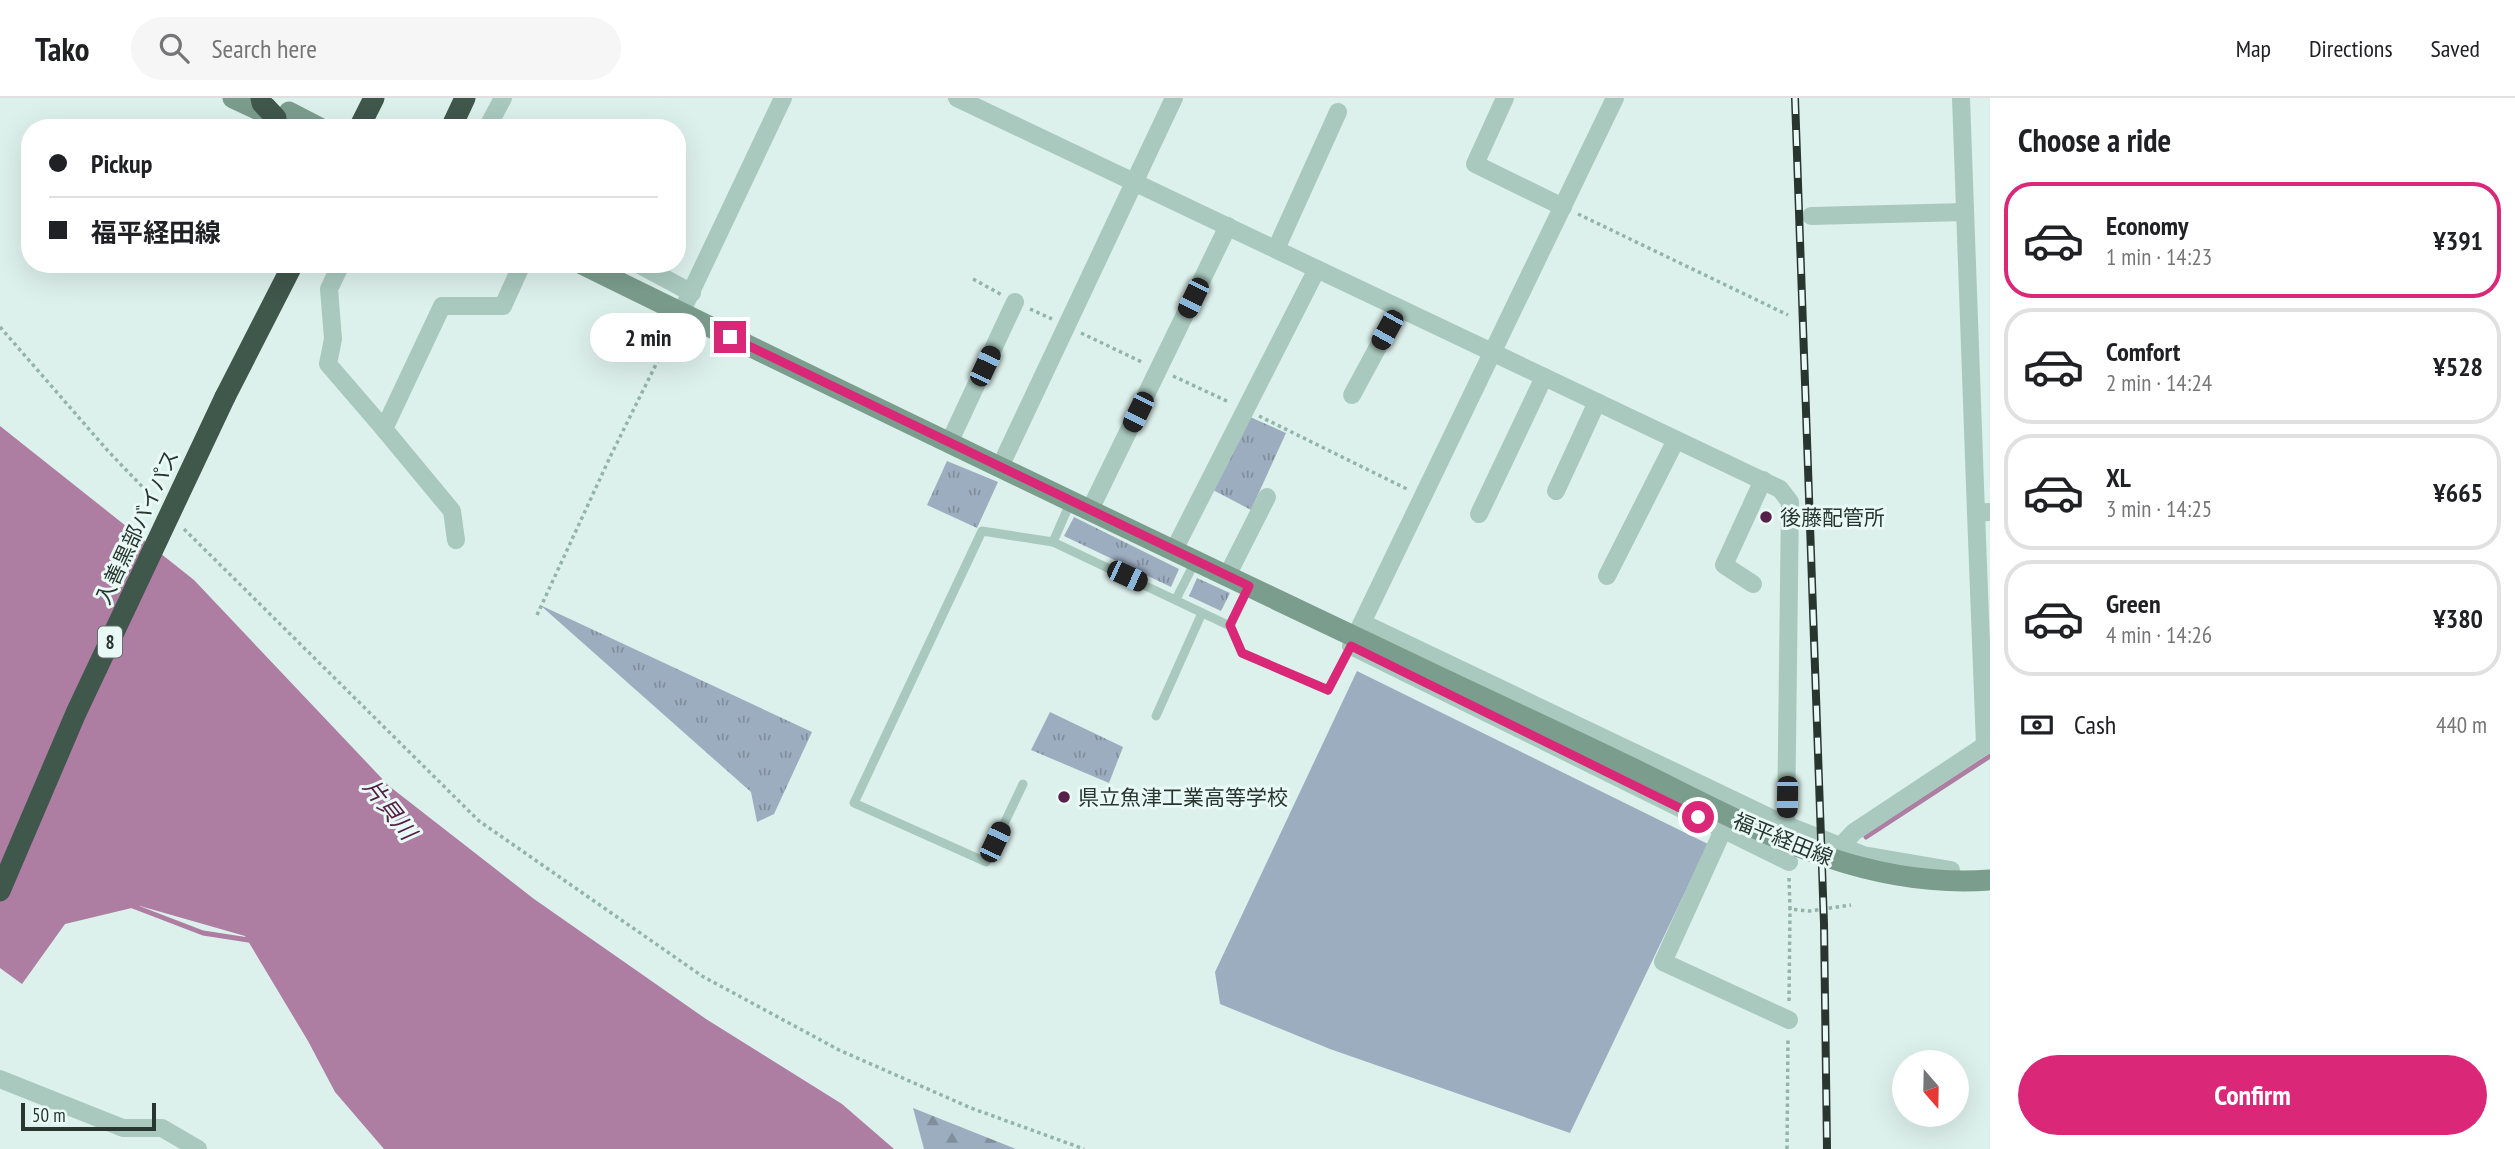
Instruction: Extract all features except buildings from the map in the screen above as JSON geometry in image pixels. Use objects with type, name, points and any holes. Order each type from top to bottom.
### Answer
[{"type":"highway","points":[[261,98],[262,103],[277,113]]},
{"type":"highway","points":[[364,119],[374,98]]},
{"type":"highway","points":[[455,119],[465,98]]},
{"type":"highway","points":[[465,119],[474,98]]},
{"type":"highway","name":"入善黒部バイパス","points":[[0,891],[76,713],[225,397],[289,273]]},
{"type":"main road","points":[[233,98],[294,119]]},
{"type":"main road","name":"福平経田線","points":[[600,273],[949,443],[1356,635],[1759,832],[1828,858],[1904,878],[1990,880]]},
{"type":"main road","name":"福平経田線","points":[[612,273],[643,294]]},
{"type":"street","points":[[492,119],[503,98]]},
{"type":"street","points":[[681,313],[783,98]]},
{"type":"street","points":[[1000,467],[1174,98]]},
{"type":"street","points":[[1505,98],[1475,164],[1563,207]]},
{"type":"street","points":[[1356,635],[1615,98]]},
{"type":"street","points":[[1840,847],[1854,832],[1987,744],[1983,512],[1961,98]]},
{"type":"street","points":[[960,99],[1780,489],[1790,502],[1786,825]]},
{"type":"street","points":[[1276,249],[1338,112]]},
{"type":"street","points":[[1811,216],[1965,212]]},
{"type":"street","points":[[1081,506],[1158,370],[1228,226]]},
{"type":"street","points":[[1174,550],[1317,269]]},
{"type":"street","points":[[337,273],[329,289],[333,339],[328,364],[452,511],[456,540]]},
{"type":"street","points":[[384,429],[442,306],[503,306],[518,273]]},
{"type":"street","points":[[655,273],[692,293]]},
{"type":"street","points":[[949,443],[1015,302]]},
{"type":"street","points":[[1352,395],[1399,308]]},
{"type":"street","points":[[1479,513],[1544,377]]},
{"type":"street","points":[[1556,491],[1597,402]]},
{"type":"street","points":[[1607,576],[1676,440]]},
{"type":"street","points":[[1753,584],[1724,565],[1762,480]]},
{"type":"street","points":[[1227,576],[1267,497]]},
{"type":"street","points":[[1356,635],[1840,847],[1863,855],[1951,870]]},
{"type":"street","points":[[1356,635],[1723,830],[1789,862]]},
{"type":"street","points":[[1723,830],[1663,962],[1789,1020]]},
{"type":"street","points":[[0,1079],[123,1128],[162,1128],[198,1149]]},
{"type":"lane","points":[[1053,542],[1081,506]]},
{"type":"lane","points":[[1023,784],[986,862],[854,803],[982,531],[1053,542],[1230,625],[1242,653],[1328,690],[1356,635]]},
{"type":"lane","points":[[1176,599],[1196,561]]},
{"type":"lane","points":[[1230,625],[1249,586]]},
{"type":"lane","points":[[1156,716],[1202,613]]},
{"type":"path","points":[[1563,207],[1788,315]]},
{"type":"path","points":[[973,279],[1015,302],[1424,497]]},
{"type":"path","points":[[537,615],[681,313]]},
{"type":"path","points":[[0,327],[108,451],[163,508]]},
{"type":"path","points":[[181,527],[479,821],[580,893],[702,976],[839,1050],[971,1108],[1084,1149]]},
{"type":"path","points":[[1789,862],[1790,909],[1809,911],[1851,905]]},
{"type":"green space","points":[[1248,416],[1286,433],[1251,510],[1213,490]]},
{"type":"green space","points":[[947,461],[998,482],[977,528],[927,505]]},
{"type":"green space","points":[[1074,517],[1179,569],[1171,587],[1064,536]]},
{"type":"green space","points":[[1197,578],[1230,593],[1221,611],[1189,596]]},
{"type":"green space","points":[[540,605],[812,732],[774,814],[757,822],[751,792]]},
{"type":"green space","points":[[1357,671],[1708,844],[1570,1133],[1330,1049],[1220,1004],[1215,972]]},
{"type":"green space","points":[[1050,712],[1123,747],[1109,783],[1031,750]]},
{"type":"green space","points":[[913,1108],[1016,1149],[924,1149]]},
{"type":"water","name":"片貝川","points":[[0,426],[194,580],[389,786],[534,899],[706,1019],[842,1104],[894,1149],[384,1149],[335,1092],[245,936],[140,906],[65,924],[22,984],[0,968]]},
{"type":"waterway","points":[[1866,837],[1990,756]]},
{"type":"waterway","points":[[130,905],[203,933],[255,941]]},
{"type":"railway","points":[[1795,98],[1824,924],[1827,1149]]},
{"type":"place","name":"後藤配管所","points":[[1766,517]]},
{"type":"place","name":"県立魚津工業高等学校","points":[[1064,797]]},
{"type":"route","points":[[730,337],[1249,586],[1230,625],[1242,653],[1328,690],[1351,646],[1698,817]]}]
